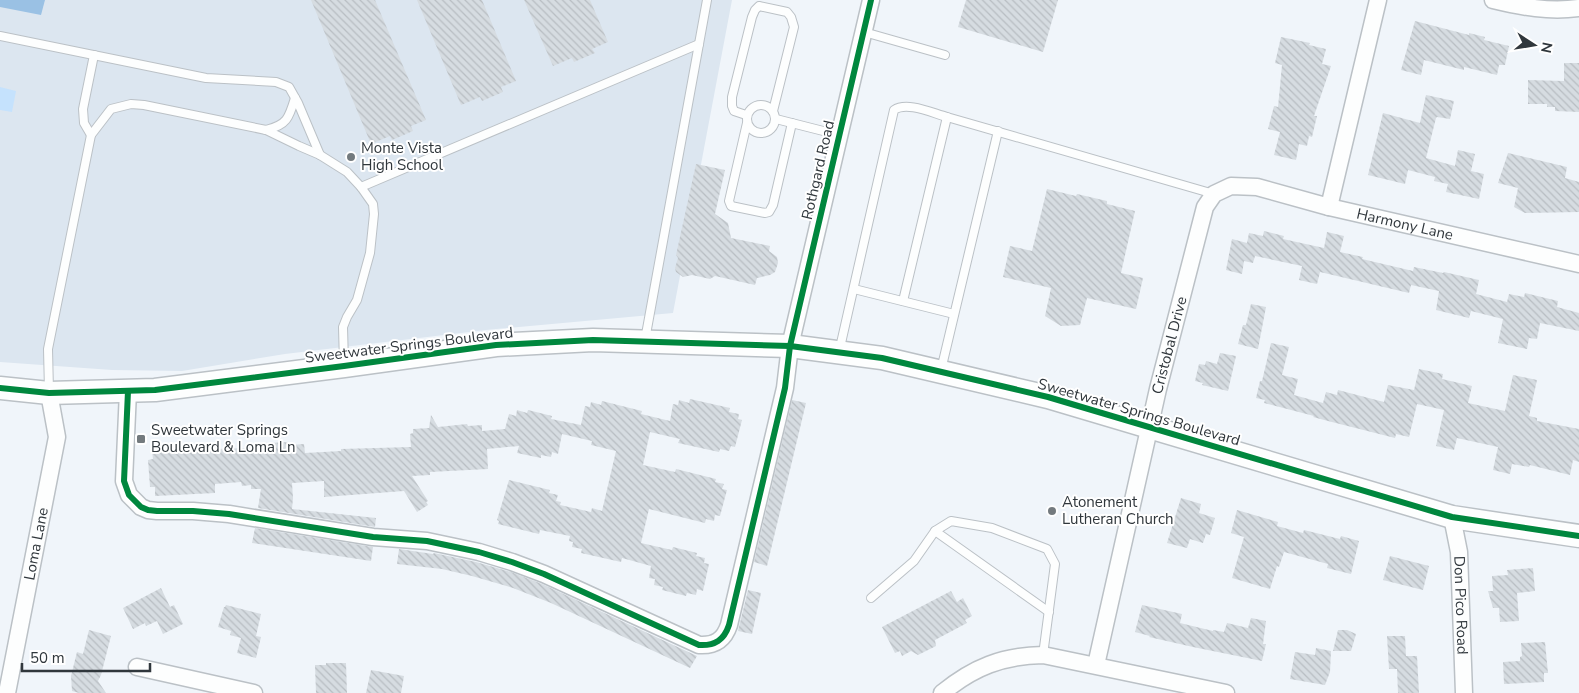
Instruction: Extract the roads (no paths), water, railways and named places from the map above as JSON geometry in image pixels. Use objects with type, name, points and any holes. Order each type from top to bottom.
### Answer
[{"type":"main road","name":"Sweetwater Springs Boulevard","points":[[0,388],[49,393],[164,389],[496,345],[593,340],[790,346],[882,358],[1048,397],[1452,516],[1579,536]]},
{"type":"street","name":"Rothgard Road","points":[[128,391],[124,481],[129,495],[141,507],[148,510],[229,514],[373,537],[427,541],[479,552],[544,574],[694,643],[705,646],[717,643],[729,625],[785,388],[790,346],[871,0]]},
{"type":"street","points":[[1329,207],[1378,0]]},
{"type":"street","points":[[1493,0],[1524,7],[1560,10],[1579,8]]},
{"type":"street","name":"Harmony Lane","points":[[1214,194],[1231,186],[1257,187],[1329,207],[1579,264]]},
{"type":"street","name":"Cristobal Drive","points":[[1096,665],[1158,389],[1205,207],[1214,194]]},
{"type":"street","name":"Loma Lane","points":[[7,693],[56,438],[49,393]]},
{"type":"street","name":"Don Pico Road","points":[[1452,516],[1459,552],[1464,693]]},
{"type":"street","points":[[942,693],[963,677],[987,664],[1015,657],[1043,655],[1226,693]]},
{"type":"street","points":[[137,666],[254,693]]},
{"type":"lane","points":[[645,342],[707,0]]},
{"type":"lane","points":[[746,115],[734,111],[732,97],[752,17],[759,6],[787,12],[791,17],[794,27],[773,127],[767,132],[759,134],[751,130],[747,123]]},
{"type":"lane","points":[[864,32],[945,55]]},
{"type":"lane","points":[[0,36],[206,78],[276,82],[288,87],[295,98],[320,154]]},
{"type":"lane","points":[[361,187],[699,44]]},
{"type":"lane","points":[[91,135],[84,123],[83,109],[94,55]]},
{"type":"lane","points":[[266,130],[278,127],[284,122],[295,98]]},
{"type":"lane","points":[[49,393],[48,350],[91,135],[111,109],[131,104],[266,130],[320,154],[347,172],[361,187],[373,204],[374,214],[370,253],[357,300],[347,317],[344,327],[344,366]]},
{"type":"lane","points":[[792,123],[773,205],[769,212],[731,206],[729,201],[747,123],[746,115],[751,108],[758,104],[767,105],[774,115],[792,123],[840,135]]},
{"type":"lane","points":[[839,352],[894,110],[899,106],[908,106],[998,131],[1214,194]]},
{"type":"lane","points":[[903,301],[947,117]]},
{"type":"lane","points":[[941,372],[998,131]]},
{"type":"lane","points":[[854,288],[954,314]]},
{"type":"lane","points":[[871,598],[914,562],[935,531],[951,522],[992,528],[1047,550],[1055,564],[1043,655]]},
{"type":"lane","points":[[935,531],[1049,612]]},
{"type":"place","name":"Monte Vista High School","points":[[351,157]]},
{"type":"place","name":"Sweetwater Springs Boulevard & Loma Ln","points":[[141,439]]},
{"type":"place","name":"Atonement Lutheran Church","points":[[1052,511]]}]
